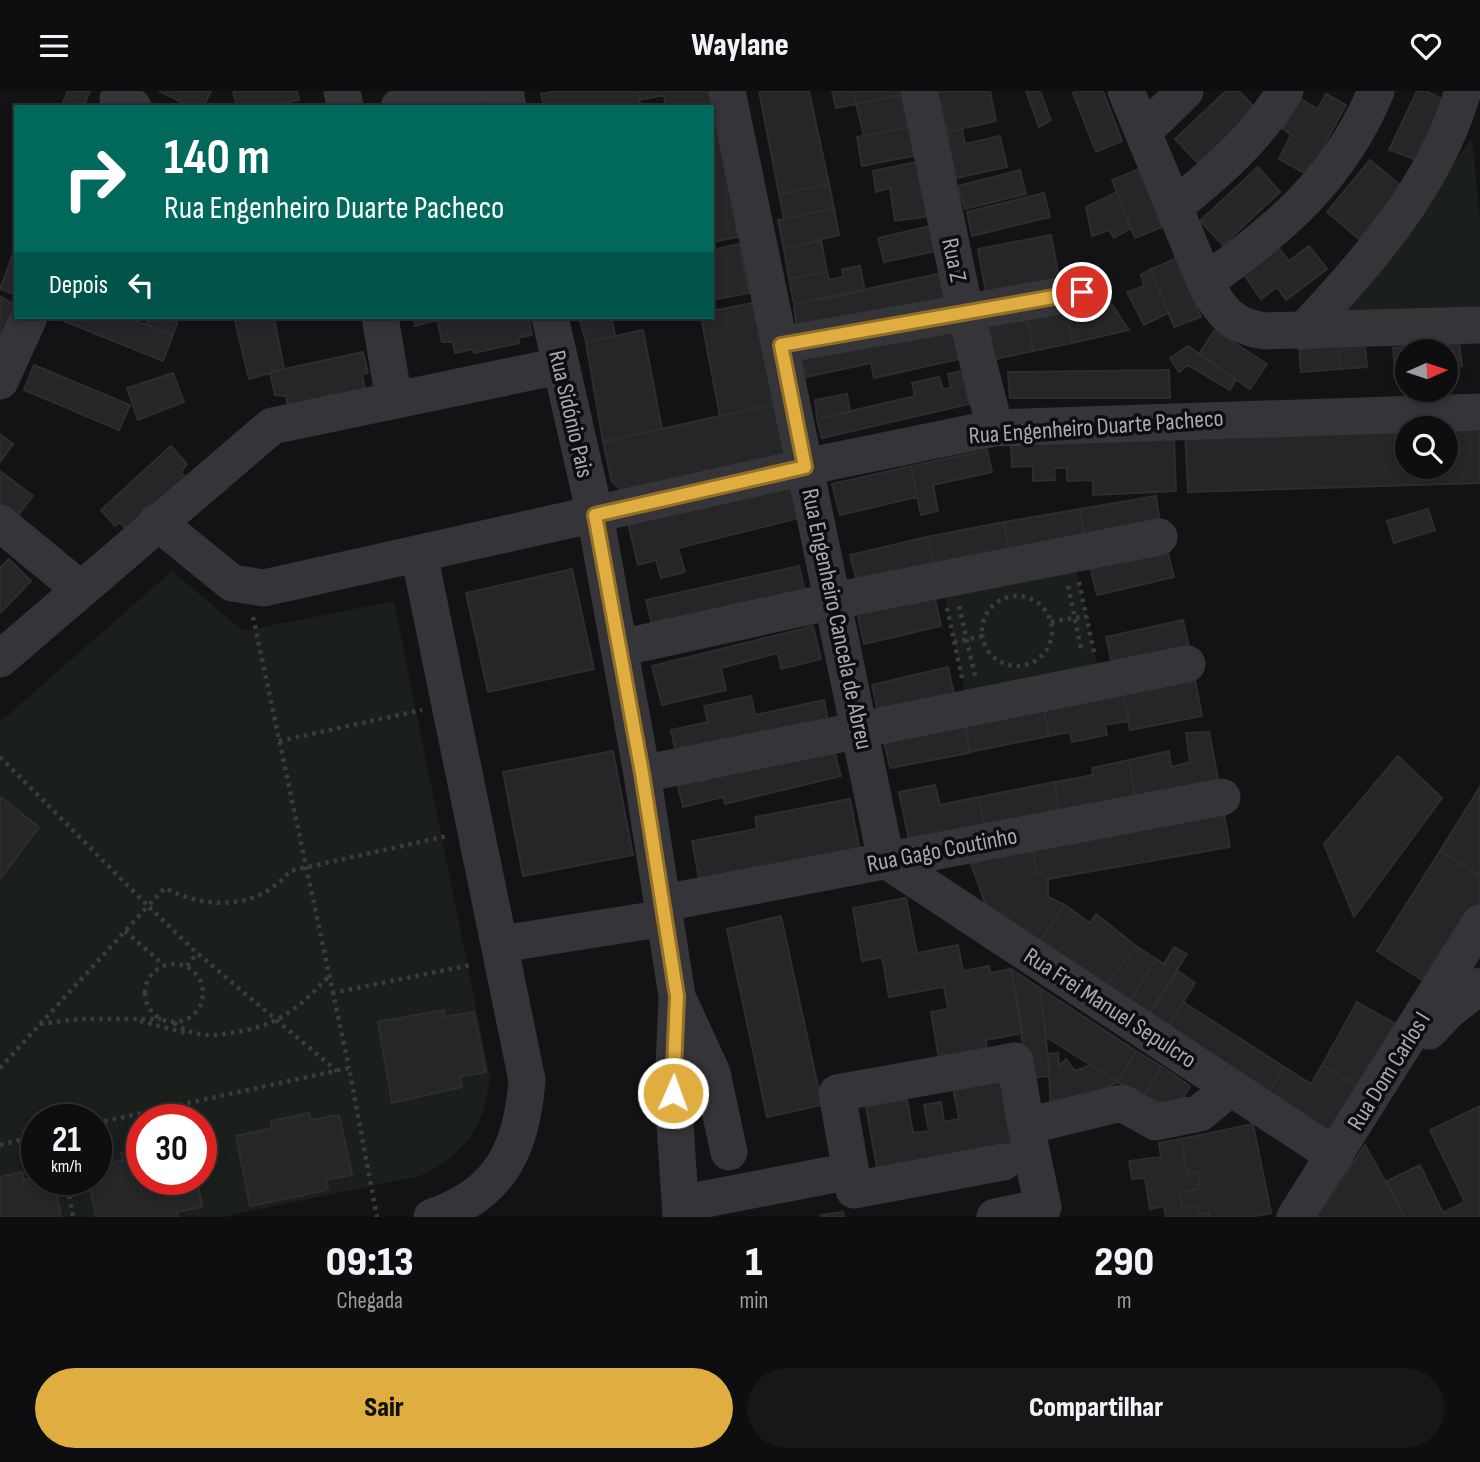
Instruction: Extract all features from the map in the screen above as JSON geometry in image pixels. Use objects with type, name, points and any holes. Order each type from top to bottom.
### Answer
[{"type":"street","points":[[408,105],[473,91]]},
{"type":"street","name":"Rua Engenheiro Cancela de Abreu","points":[[727,91],[886,860]]},
{"type":"street","name":"Rua Z","points":[[919,91],[965,311],[995,429]]},
{"type":"street","points":[[1126,91],[1205,282],[1220,310],[1240,325],[1265,331],[1480,325]]},
{"type":"street","points":[[1143,132],[1185,91]]},
{"type":"street","points":[[1174,207],[1231,161],[1256,134],[1285,91]]},
{"type":"street","points":[[1205,282],[1267,239],[1309,195],[1351,140],[1376,91]]},
{"type":"street","points":[[1303,331],[1356,274],[1398,220],[1433,166],[1464,91]]},
{"type":"street","points":[[781,345],[1082,292]]},
{"type":"street","points":[[0,381],[28,319]]},
{"type":"street","points":[[380,319],[394,400]]},
{"type":"street","name":"Rua Sidónio Pais","points":[[550,319],[595,515],[620,648],[677,996],[673,1093],[680,1210]]},
{"type":"street","points":[[0,659],[272,426],[559,366]]},
{"type":"street","name":"Rua Engenheiro Duarte Pacheco","points":[[246,587],[280,586],[805,467],[995,429],[1480,412]]},
{"type":"street","points":[[157,522],[216,571],[233,583],[246,587]]},
{"type":"street","points":[[0,523],[80,589]]},
{"type":"street","points":[[620,648],[833,601],[950,592],[1070,567],[1159,537]]},
{"type":"street","points":[[419,554],[527,1080],[524,1121],[510,1155],[487,1187],[454,1210],[432,1217]]},
{"type":"street","points":[[642,773],[860,731],[973,696],[1092,670],[1187,664]]},
{"type":"street","name":"Rua Gago Coutinho","points":[[502,951],[886,860],[1222,797]]},
{"type":"street","name":"Rua Frei Manuel Sepulcro","points":[[886,860],[1335,1156]]},
{"type":"street","name":"Rua Dom Carlos I","points":[[1295,1217],[1480,923]]},
{"type":"street","points":[[1426,1012],[1480,952]]},
{"type":"street","points":[[1380,1083],[1449,1010],[1480,986]]},
{"type":"street","points":[[677,996],[712,1073],[729,1151]]},
{"type":"street","points":[[995,1217],[1043,1207],[1015,1061],[837,1093],[854,1190],[1003,1162]]},
{"type":"street","points":[[1026,1126],[1122,1103],[1156,1122],[1200,1113],[1231,1087]]},
{"type":"street","points":[[680,1210],[830,1175]]},
{"type":"path","points":[[1070,567],[1086,616],[1092,670]]},
{"type":"path","points":[[1070,567],[1075,618],[1092,670]]},
{"type":"path","points":[[246,587],[349,1068],[377,1217]]},
{"type":"path","points":[[950,592],[967,640],[973,696]]},
{"type":"path","points":[[950,592],[954,642],[973,696]]},
{"type":"path","points":[[1015,596],[1038,603],[1046,610],[1051,622],[1051,643],[1045,653],[1026,666],[1004,664],[995,659],[983,636],[986,615],[993,605],[1015,596]]},
{"type":"path","points":[[1051,622],[1086,616]]},
{"type":"path","points":[[954,642],[983,636]]},
{"type":"path","points":[[279,741],[450,703]]},
{"type":"path","points":[[0,757],[197,953],[337,1071]]},
{"type":"path","points":[[0,1068],[164,888],[197,901],[239,902],[261,896],[278,886],[290,871],[477,830]]},
{"type":"path","points":[[125,931],[164,965]]},
{"type":"path","points":[[332,993],[502,951]]},
{"type":"path","points":[[187,966],[197,953]]},
{"type":"path","points":[[162,1019],[149,1007],[145,989],[153,972],[164,965],[175,963],[187,966],[203,985],[202,1003],[191,1017],[173,1022]]},
{"type":"path","points":[[131,1018],[190,1034],[215,1036],[241,1032],[278,1021],[307,999],[328,977]]},
{"type":"path","points":[[40,1025],[79,1019],[162,1019],[173,1022],[190,1034]]},
{"type":"path","points":[[112,1120],[349,1068]]},
{"type":"path","points":[[0,1145],[21,1140]]},
{"type":"path","points":[[69,1195],[73,1217]]},
{"type":"shaded area","points":[[1472,138],[1480,221],[1480,308],[1341,317]]},
{"type":"shaded area","points":[[1075,564],[1098,669],[966,698],[944,594]]},
{"type":"shaded area","points":[[172,571],[243,631],[394,601],[490,1077],[483,1112],[470,1137],[450,1158],[420,1176],[222,1217],[0,1217],[0,722]]},
{"type":"building","points":[[68,91],[90,91],[84,105],[62,105]]},
{"type":"building","points":[[159,91],[211,91],[204,105],[187,105]]},
{"type":"building","points":[[233,91],[297,91],[299,100],[275,105],[236,105]]},
{"type":"building","points":[[555,91],[637,91],[640,105],[544,105],[541,94]]},
{"type":"building","points":[[637,91],[663,91],[664,95],[639,100]]},
{"type":"building","points":[[663,91],[715,91],[721,118],[714,120],[714,105],[666,105]]},
{"type":"building","points":[[759,91],[809,91],[829,184],[779,194]]},
{"type":"building","points":[[832,91],[853,91],[856,104],[836,108]]},
{"type":"building","points":[[853,91],[906,91],[906,94],[856,104]]},
{"type":"building","points":[[937,91],[990,91],[996,121],[947,132]]},
{"type":"building","points":[[1026,91],[1040,91],[1051,120],[1039,127]]},
{"type":"building","points":[[1103,91],[1122,141],[1096,152],[1073,93]]},
{"type":"building","points":[[1226,91],[1239,91],[1256,109],[1198,163],[1175,139]]},
{"type":"building","points":[[1417,91],[1426,91],[1444,100],[1417,160],[1389,150]]},
{"type":"building","points":[[906,94],[912,126],[864,136],[856,104]]},
{"type":"building","points":[[1326,94],[1346,105],[1308,175],[1279,159],[1291,135],[1283,129],[1299,98],[1318,109]]},
{"type":"building","points":[[912,126],[918,155],[862,166],[857,137]]},
{"type":"building","points":[[962,129],[965,144],[1000,136],[1007,167],[956,178],[947,132]]},
{"type":"building","points":[[718,135],[738,237],[714,242],[714,136]]},
{"type":"building","points":[[1370,160],[1402,187],[1359,239],[1327,212]]},
{"type":"building","points":[[921,161],[932,216],[895,221],[890,188],[876,192],[873,171]]},
{"type":"building","points":[[1258,167],[1280,192],[1223,245],[1200,221]]},
{"type":"building","points":[[1139,169],[1162,227],[1135,238],[1112,180]]},
{"type":"building","points":[[1020,170],[1026,194],[965,209],[958,186]]},
{"type":"building","points":[[829,184],[834,208],[784,219],[779,194]]},
{"type":"building","points":[[1117,192],[1131,228],[1114,238],[1109,230],[1092,236],[1086,207]]},
{"type":"building","points":[[1044,193],[1050,217],[972,236],[967,212]]},
{"type":"building","points":[[834,208],[839,235],[784,249],[778,220]]},
{"type":"building","points":[[935,225],[940,250],[884,262],[878,238]]},
{"type":"building","points":[[1051,235],[1059,278],[986,293],[978,249]]},
{"type":"building","points":[[821,240],[827,272],[789,279],[784,249]]},
{"type":"building","points":[[739,244],[749,293],[714,300],[714,250]]},
{"type":"building","points":[[1277,246],[1289,261],[1309,246],[1327,269],[1286,300],[1277,287],[1261,299],[1242,272]]},
{"type":"building","points":[[14,251],[14,294],[0,289]]},
{"type":"building","points":[[1177,258],[1201,317],[1174,327],[1151,269]]},
{"type":"building","points":[[860,266],[865,291],[794,304],[789,279],[827,272],[829,280],[843,277],[842,269]]},
{"type":"building","points":[[1151,269],[1168,313],[1144,325],[1127,292],[1144,286],[1141,275]]},
{"type":"building","points":[[943,273],[948,297],[797,331],[794,304]]},
{"type":"building","points":[[0,296],[14,305],[14,312],[0,352]]},
{"type":"building","points":[[1106,296],[1129,330],[1072,343],[1065,306]]},
{"type":"building","points":[[757,302],[778,403],[720,416],[701,319],[714,319],[714,311]]},
{"type":"building","points":[[1065,306],[1072,343],[1033,351],[1027,313]]},
{"type":"building","points":[[1027,313],[1033,351],[995,359],[988,321]]},
{"type":"building","points":[[59,319],[131,319],[173,335],[163,361]]},
{"type":"building","points":[[148,319],[178,319],[173,335],[146,325]]},
{"type":"building","points":[[234,319],[274,319],[284,369],[249,379]]},
{"type":"building","points":[[413,319],[440,319],[415,326]]},
{"type":"building","points":[[437,319],[535,319],[529,321],[532,335],[518,338],[519,343],[474,353],[473,349],[455,353],[453,342],[442,342]]},
{"type":"building","points":[[580,319],[611,319],[615,336],[586,342]]},
{"type":"building","points":[[956,323],[964,358],[874,378],[871,363],[806,377],[801,357]]},
{"type":"building","points":[[643,330],[662,429],[603,442],[586,342]]},
{"type":"building","points":[[1215,330],[1267,364],[1250,389],[1199,354]]},
{"type":"building","points":[[1459,343],[1462,366],[1458,366]]},
{"type":"building","points":[[1365,344],[1367,367],[1340,369],[1339,347]]},
{"type":"building","points":[[1188,346],[1236,379],[1230,390],[1188,365],[1179,372],[1170,358]]},
{"type":"building","points":[[1339,347],[1340,369],[1301,372],[1299,349]]},
{"type":"building","points":[[363,352],[368,373],[362,374],[365,388],[288,406],[286,396],[275,395],[270,372]]},
{"type":"building","points":[[34,365],[130,405],[119,430],[24,390]]},
{"type":"building","points":[[1169,370],[1170,398],[1010,398],[1008,372]]},
{"type":"building","points":[[962,371],[969,404],[822,438],[817,419],[915,396],[912,383],[939,377],[943,389],[951,388],[948,374]]},
{"type":"building","points":[[173,373],[184,402],[138,420],[127,388]]},
{"type":"building","points":[[847,394],[850,412],[817,419],[815,400]]},
{"type":"building","points":[[778,403],[788,449],[779,461],[624,492],[612,482],[603,442]]},
{"type":"building","points":[[1458,425],[1480,425],[1480,483],[1188,492],[1185,428],[1395,426],[1395,479],[1458,479]]},
{"type":"building","points":[[0,434],[13,444],[0,462]]},
{"type":"building","points":[[1174,438],[1176,491],[1093,495],[1093,480],[1067,481],[1067,468],[1054,468],[1055,480],[1033,481],[1033,466],[1012,467],[1011,445]]},
{"type":"building","points":[[171,446],[187,464],[181,472],[188,480],[129,533],[120,522],[115,526],[101,510]]},
{"type":"building","points":[[987,450],[992,472],[933,485],[938,511],[921,515],[911,466]]},
{"type":"building","points":[[911,466],[917,497],[840,515],[832,484]]},
{"type":"building","points":[[0,471],[33,496],[15,519],[0,508]]},
{"type":"building","points":[[790,483],[799,518],[678,548],[685,572],[661,578],[656,560],[638,565],[628,523]]},
{"type":"building","points":[[1156,496],[1161,528],[1085,541],[1080,509]]},
{"type":"building","points":[[1080,509],[1085,541],[1010,555],[1004,522]]},
{"type":"building","points":[[1428,509],[1435,530],[1394,543],[1387,521]]},
{"type":"building","points":[[1004,522],[1010,555],[935,568],[927,537]]},
{"type":"building","points":[[927,537],[935,568],[858,586],[850,555]]},
{"type":"building","points":[[1166,546],[1174,577],[1097,595],[1089,563]]},
{"type":"building","points":[[9,559],[31,581],[0,613],[0,568]]},
{"type":"building","points":[[799,566],[805,591],[652,625],[646,600]]},
{"type":"building","points":[[572,569],[594,669],[488,692],[466,593]]},
{"type":"building","points":[[934,594],[941,626],[864,644],[857,612]]},
{"type":"building","points":[[1183,620],[1190,651],[1113,669],[1106,637]]},
{"type":"building","points":[[813,626],[821,659],[781,669],[778,653],[721,668],[726,690],[662,705],[652,666]]},
{"type":"building","points":[[948,667],[955,698],[879,716],[872,685]]},
{"type":"building","points":[[1195,680],[1202,716],[1130,730],[1123,693]]},
{"type":"building","points":[[1123,693],[1129,721],[1105,725],[1107,735],[1072,742],[1070,732],[1049,736],[1044,709]]},
{"type":"building","points":[[751,696],[755,715],[824,700],[828,721],[676,754],[671,730],[708,722],[704,706]]},
{"type":"building","points":[[1044,709],[1049,736],[970,752],[965,724]]},
{"type":"building","points":[[965,724],[969,753],[890,768],[884,741]]},
{"type":"building","points":[[1209,732],[1218,779],[1135,797],[1129,760],[1169,751],[1171,767],[1190,762],[1186,733]]},
{"type":"building","points":[[833,747],[841,776],[725,804],[723,797],[683,807],[678,786]]},
{"type":"building","points":[[613,751],[633,855],[523,876],[503,772]]},
{"type":"building","points":[[1398,756],[1442,798],[1354,917],[1324,844]]},
{"type":"building","points":[[1129,760],[1135,797],[1059,811],[1055,782],[1093,775],[1092,768]]},
{"type":"building","points":[[1055,782],[1059,811],[984,824],[979,797]]},
{"type":"building","points":[[935,785],[940,805],[979,797],[984,824],[909,840],[899,792]]},
{"type":"building","points":[[1480,787],[1480,876],[1440,851]]},
{"type":"building","points":[[0,797],[39,827],[0,879]]},
{"type":"building","points":[[850,799],[860,851],[700,883],[692,841],[757,829],[755,817]]},
{"type":"building","points":[[1224,814],[1230,847],[1048,879],[1036,872],[1033,848]]},
{"type":"building","points":[[1033,848],[1036,872],[1048,879],[1048,897],[1065,905],[1038,943],[988,911],[971,864]]},
{"type":"building","points":[[1440,851],[1480,876],[1480,905],[1430,985],[1377,951]]},
{"type":"building","points":[[906,898],[917,953],[958,945],[963,971],[989,966],[990,973],[1011,969],[1023,1033],[986,1040],[987,1050],[939,1059],[931,1012],[948,1009],[944,987],[889,997],[882,957],[862,961],[853,908]]},
{"type":"building","points":[[1065,905],[1090,923],[1096,914],[1136,946],[1103,990],[1038,943]]},
{"type":"building","points":[[781,916],[822,1105],[767,1117],[727,929]]},
{"type":"building","points":[[1136,946],[1156,959],[1127,1006],[1103,990]]},
{"type":"building","points":[[1174,947],[1187,954],[1146,1019],[1127,1006],[1156,959],[1164,964]]},
{"type":"building","points":[[1011,969],[1040,988],[1050,1076],[1028,1078]]},
{"type":"building","points":[[1178,971],[1195,983],[1165,1032],[1146,1019]]},
{"type":"building","points":[[1040,988],[1136,1051],[1118,1082],[1046,1037]]},
{"type":"building","points":[[1183,1002],[1284,1067],[1264,1100],[1165,1032]]},
{"type":"building","points":[[1357,1002],[1401,1027],[1364,1089],[1322,1065]]},
{"type":"building","points":[[444,1010],[445,1017],[474,1012],[486,1072],[460,1077],[462,1087],[392,1103],[378,1022]]},
{"type":"building","points":[[1136,1051],[1161,1066],[1144,1096],[1118,1082]]},
{"type":"building","points":[[1058,1053],[1059,1066],[1066,1059],[1075,1071],[1091,1065],[1118,1082],[1051,1114],[1048,1054]]},
{"type":"building","points":[[1322,1065],[1364,1089],[1326,1137],[1264,1100],[1284,1067],[1311,1084]]},
{"type":"building","points":[[1161,1066],[1190,1086],[1176,1111],[1144,1096]]},
{"type":"building","points":[[1003,1074],[1016,1148],[878,1173],[866,1107],[907,1099],[913,1133],[929,1131],[924,1105],[941,1102],[944,1122],[959,1119],[952,1083]]},
{"type":"building","points":[[1480,1106],[1480,1217],[1405,1217],[1387,1181],[1420,1165],[1443,1213],[1465,1202],[1430,1130]]},
{"type":"building","points":[[309,1113],[311,1120],[339,1115],[352,1175],[326,1180],[328,1190],[250,1206],[236,1136],[272,1128],[271,1121]]},
{"type":"building","points":[[1253,1124],[1271,1213],[1250,1217],[1209,1217],[1209,1213],[1198,1215],[1197,1205],[1182,1207],[1180,1193],[1200,1189],[1198,1172],[1187,1174],[1181,1139]]},
{"type":"building","points":[[1181,1139],[1187,1174],[1198,1172],[1200,1189],[1180,1193],[1182,1207],[1197,1205],[1198,1215],[1209,1213],[1209,1217],[1166,1217],[1164,1206],[1150,1209],[1145,1178],[1132,1179],[1129,1161],[1161,1157],[1159,1143]]},
{"type":"building","points":[[1365,1145],[1405,1217],[1316,1217]]},
{"type":"building","points":[[126,1152],[126,1195],[200,1195],[202,1207],[177,1212],[178,1217],[96,1217],[91,1195],[112,1195],[112,1162],[123,1160],[121,1153]]},
{"type":"building","points":[[21,1172],[21,1195],[57,1195],[61,1217],[0,1217],[0,1177]]},
{"type":"building","points":[[843,1212],[844,1217],[821,1215]]},
{"type":"route","points":[[673,1093],[677,996],[642,773],[595,515],[805,467],[781,345],[1082,292]]}]
